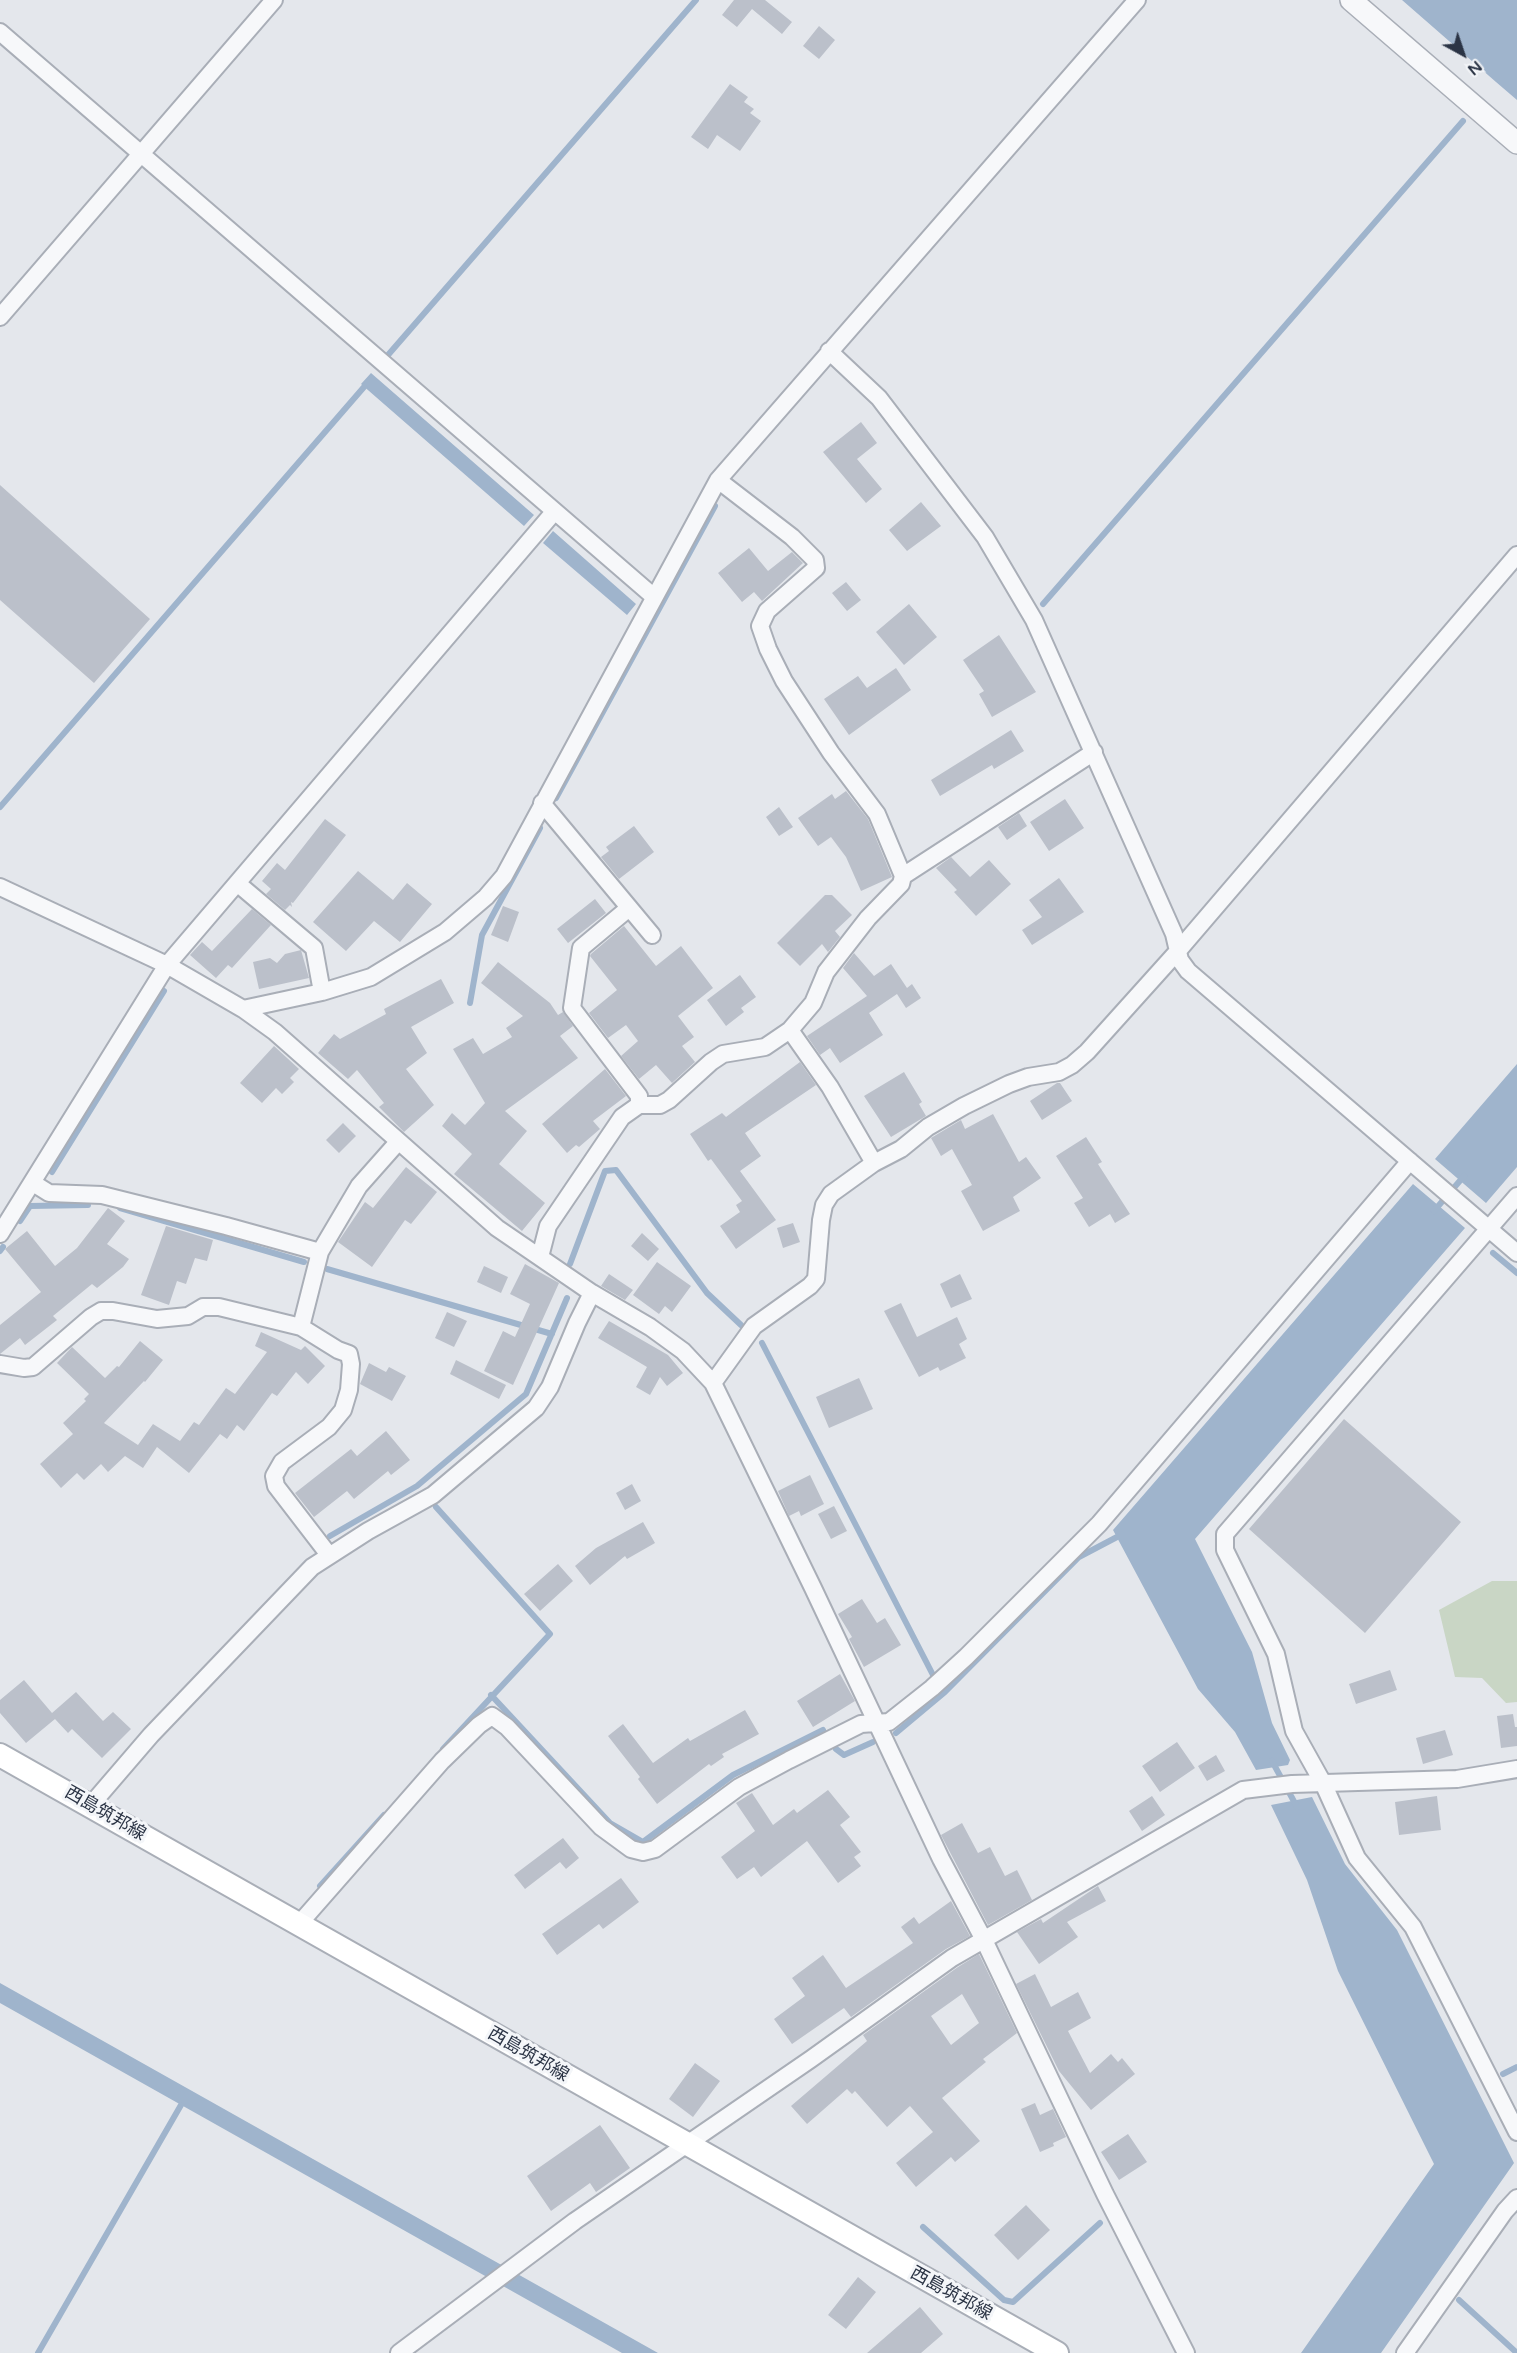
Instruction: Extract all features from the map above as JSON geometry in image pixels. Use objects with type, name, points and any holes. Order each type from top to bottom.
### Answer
[{"type":"main road","name":"西島筑邦線","points":[[1,1757],[1057,2353]]},
{"type":"street","points":[[0,317],[274,0]]},
{"type":"street","points":[[243,1009],[322,992],[371,977],[445,932],[486,897],[504,876],[653,596],[718,480],[1137,0]]},
{"type":"street","points":[[1351,0],[1517,143]]},
{"type":"street","points":[[0,32],[653,596]]},
{"type":"street","points":[[829,351],[879,398],[985,537],[1034,620],[1174,934],[1180,960],[1188,971],[1517,1253]]},
{"type":"street","points":[[540,1257],[548,1226],[622,1117],[639,1105],[660,1105],[669,1100],[723,1054],[765,1047],[790,1030],[813,1004],[826,972],[868,918],[901,884],[903,876],[877,813],[831,753],[784,681],[768,649],[760,626],[767,611],[816,568],[815,560],[792,537],[718,480]]},
{"type":"street","points":[[0,1234],[167,965],[554,512]]},
{"type":"street","points":[[713,1383],[754,1326],[810,1286],[816,1279],[824,1205],[831,1194],[874,1164],[901,1149],[928,1127],[982,1097],[1028,1077],[1059,1072],[1072,1065],[1087,1052],[1177,952],[1517,555]]},
{"type":"street","points":[[903,876],[1094,752]]},
{"type":"street","points":[[542,803],[652,935]]},
{"type":"street","points":[[237,883],[314,948],[322,992]]},
{"type":"street","points":[[0,887],[167,965],[243,1009],[274,1032],[497,1228],[592,1293],[650,1327],[683,1351],[713,1383],[941,1859],[984,1940],[1105,2194],[1186,2353]]},
{"type":"street","points":[[629,908],[581,948],[572,1008],[639,1096],[639,1105]]},
{"type":"street","points":[[790,1030],[830,1087],[874,1164]]},
{"type":"street","points":[[301,1327],[320,1252],[358,1186],[398,1142]]},
{"type":"street","points":[[299,1924],[442,1761],[479,1725],[492,1716],[507,1727],[602,1827],[631,1849],[643,1852],[655,1850],[740,1787],[861,1724],[889,1722],[932,1688],[1099,1524],[1410,1161]]},
{"type":"street","points":[[33,1184],[49,1193],[102,1195],[320,1252]]},
{"type":"street","points":[[1517,1196],[1225,1534],[1225,1550],[1276,1654],[1294,1731],[1323,1783],[1357,1858],[1413,1927],[1517,2133]]},
{"type":"street","points":[[90,1806],[159,1726],[312,1567],[433,1495],[536,1408],[550,1387],[592,1293]]},
{"type":"street","points":[[0,1364],[24,1368],[33,1367],[101,1311],[158,1319],[188,1316],[202,1306],[219,1307],[301,1327],[338,1350],[349,1354],[351,1365],[349,1390],[343,1410],[329,1426],[282,1462],[274,1476],[276,1486],[329,1555]]},
{"type":"street","points":[[399,2353],[575,2221],[811,2059],[952,1958],[1243,1790],[1285,1784],[1457,1779],[1517,1769]]},
{"type":"street","points":[[1405,2353],[1505,2211],[1517,2198]]},
{"type":"green space","points":[[1492,1581],[1517,1581],[1517,1702],[1506,1703],[1482,1678],[1455,1677],[1439,1610]]},
{"type":"water","points":[[1402,0],[1517,0],[1517,100],[1496,82]]},
{"type":"water","points":[[371,373],[534,515],[524,526],[361,384]]},
{"type":"water","points":[[553,531],[636,604],[627,615],[543,543]]},
{"type":"water","points":[[1517,1064],[1517,1167],[1486,1203],[1435,1159]]},
{"type":"water","points":[[1413,1184],[1465,1228],[1195,1539],[1252,1652],[1272,1723],[1290,1760],[1288,1765],[1256,1770],[1235,1732],[1198,1689],[1113,1530]]},
{"type":"water","points":[[1312,1797],[1345,1864],[1397,1930],[1514,2163],[1381,2353],[1301,2353],[1434,2164],[1338,1971],[1307,1880],[1271,1805]]},
{"type":"water","points":[[0,1983],[658,2353],[622,2353],[0,2003]]},
{"type":"building","points":[[734,0],[765,0],[792,22],[782,34],[752,9],[737,27],[722,15]]},
{"type":"building","points":[[819,26],[835,40],[819,59],[803,46]]},
{"type":"building","points":[[730,84],[748,97],[744,102],[754,109],[750,113],[761,121],[740,151],[717,135],[708,149],[691,137]]},
{"type":"building","points":[[861,422],[877,443],[857,459],[882,489],[866,503],[823,452]]},
{"type":"building","points":[[0,485],[150,619],[94,683],[0,600]]},
{"type":"building","points":[[921,502],[941,526],[907,551],[889,530]]},
{"type":"building","points":[[749,548],[768,571],[792,552],[803,563],[762,601],[754,592],[742,602],[718,573]]},
{"type":"building","points":[[846,582],[861,600],[847,611],[832,593]]},
{"type":"building","points":[[909,604],[937,637],[904,665],[876,632]]},
{"type":"building","points":[[999,635],[1036,692],[992,717],[979,694],[984,691],[963,660]]},
{"type":"building","points":[[896,668],[911,690],[849,735],[824,699],[858,676],[867,688]]},
{"type":"building","points":[[1011,730],[1024,751],[994,769],[992,765],[940,796],[931,780]]},
{"type":"building","points":[[846,791],[868,819],[892,877],[861,891],[846,857],[831,837],[818,846],[798,818],[832,794],[835,799]]},
{"type":"building","points":[[1065,799],[1084,828],[1049,851],[1030,822]]},
{"type":"building","points":[[779,807],[793,827],[779,836],[766,817]]},
{"type":"building","points":[[1019,813],[1027,826],[1007,840],[998,827]]},
{"type":"building","points":[[325,819],[346,835],[293,903],[291,902],[292,907],[290,905],[285,910],[266,894],[271,889],[262,881],[277,863],[285,870]]},
{"type":"building","points":[[634,826],[654,852],[619,879],[601,857],[609,851],[606,847]]},
{"type":"building","points":[[951,857],[970,877],[989,860],[1011,884],[976,916],[954,892],[957,890],[936,868]]},
{"type":"building","points":[[358,871],[393,900],[407,883],[432,904],[400,942],[374,921],[346,951],[313,922]]},
{"type":"building","points":[[1059,878],[1084,912],[1032,945],[1022,930],[1042,917],[1029,900]]},
{"type":"building","points":[[825,895],[832,895],[852,915],[835,931],[840,937],[828,952],[822,944],[800,966],[777,943]]},
{"type":"building","points":[[595,899],[606,913],[568,943],[557,929]]},
{"type":"building","points":[[503,906],[519,912],[508,942],[491,935]]},
{"type":"building","points":[[252,909],[271,925],[232,968],[228,965],[216,978],[190,955],[202,942],[212,951]]},
{"type":"building","points":[[624,926],[656,966],[681,946],[713,988],[678,1016],[694,1037],[682,1046],[695,1062],[672,1083],[656,1065],[639,1079],[621,1056],[638,1041],[626,1025],[608,1038],[589,1013],[617,990],[590,956]]},
{"type":"building","points":[[301,950],[309,978],[259,989],[253,962],[270,958],[277,963],[285,954]]},
{"type":"building","points":[[854,953],[874,976],[891,964],[907,988],[912,984],[921,998],[906,1008],[897,994],[869,1013],[883,1035],[840,1063],[830,1048],[820,1055],[807,1036],[867,996],[843,968]]},
{"type":"building","points":[[498,962],[550,1003],[558,1015],[563,1012],[573,1026],[560,1036],[578,1058],[505,1111],[527,1131],[499,1164],[545,1203],[522,1231],[454,1174],[472,1154],[442,1126],[452,1113],[465,1125],[485,1103],[453,1049],[473,1038],[483,1054],[512,1037],[506,1028],[523,1016],[481,983]]},
{"type":"building","points":[[740,975],[756,997],[741,1008],[744,1012],[726,1026],[707,1000]]},
{"type":"building","points":[[441,979],[454,1003],[411,1027],[427,1053],[406,1069],[434,1105],[404,1132],[379,1107],[384,1103],[357,1070],[348,1079],[318,1053],[334,1034],[340,1039],[386,1014],[384,1009]]},
{"type":"building","points":[[274,1046],[299,1069],[290,1078],[294,1082],[282,1094],[276,1088],[262,1103],[240,1083]]},
{"type":"building","points":[[800,1062],[816,1085],[745,1133],[761,1156],[740,1171],[776,1220],[736,1249],[720,1226],[740,1212],[736,1205],[742,1201],[711,1159],[708,1161],[690,1134],[722,1113],[726,1117]]},
{"type":"building","points":[[605,1069],[626,1096],[593,1121],[600,1129],[579,1147],[576,1145],[567,1153],[542,1124]]},
{"type":"building","points":[[904,1072],[922,1102],[919,1104],[926,1116],[891,1137],[864,1096]]},
{"type":"building","points":[[1060,1083],[1072,1101],[1042,1120],[1030,1101]]},
{"type":"building","points":[[993,1114],[1019,1162],[1026,1157],[1041,1178],[1013,1197],[1020,1211],[983,1231],[961,1191],[972,1185],[952,1149],[941,1156],[931,1138],[961,1120],[965,1129]]},
{"type":"building","points":[[343,1123],[356,1136],[339,1153],[326,1140]]},
{"type":"building","points":[[1086,1137],[1102,1162],[1098,1164],[1130,1214],[1115,1223],[1110,1214],[1089,1227],[1074,1203],[1083,1198],[1056,1156]]},
{"type":"building","points":[[406,1167],[437,1192],[411,1224],[405,1220],[372,1267],[338,1242],[365,1202],[373,1208]]},
{"type":"building","points":[[108,1208],[125,1221],[107,1244],[129,1259],[123,1267],[97,1288],[92,1284],[53,1316],[57,1320],[25,1345],[20,1338],[0,1354],[0,1325],[41,1292],[5,1249],[27,1231],[55,1266],[77,1248]]},
{"type":"building","points":[[793,1223],[800,1242],[783,1248],[777,1228]]},
{"type":"building","points":[[166,1226],[213,1240],[207,1261],[195,1258],[186,1284],[177,1281],[169,1305],[141,1295]]},
{"type":"building","points":[[642,1233],[659,1249],[648,1261],[631,1246]]},
{"type":"building","points":[[657,1262],[691,1286],[672,1312],[665,1306],[659,1314],[633,1295]]},
{"type":"building","points":[[525,1264],[559,1283],[513,1385],[484,1371],[503,1331],[515,1337],[530,1304],[510,1294]]},
{"type":"building","points":[[484,1266],[508,1277],[501,1293],[477,1282]]},
{"type":"building","points":[[609,1274],[633,1290],[625,1300],[601,1286]]},
{"type":"building","points":[[960,1274],[972,1299],[951,1308],[940,1284]]},
{"type":"building","points":[[901,1303],[917,1337],[957,1317],[967,1339],[959,1344],[966,1358],[940,1371],[938,1367],[919,1377],[884,1311]]},
{"type":"building","points":[[447,1312],[467,1321],[454,1347],[435,1338]]},
{"type":"building","points":[[609,1321],[668,1355],[683,1373],[667,1386],[660,1377],[650,1395],[636,1387],[647,1367],[598,1338]]},
{"type":"building","points":[[261,1332],[301,1350],[305,1346],[325,1366],[308,1384],[296,1372],[277,1396],[272,1393],[244,1431],[237,1425],[227,1439],[220,1434],[189,1473],[157,1447],[143,1468],[125,1456],[108,1472],[101,1464],[84,1480],[77,1473],[61,1488],[40,1464],[73,1434],[63,1423],[86,1401],[84,1399],[89,1394],[57,1363],[72,1347],[105,1378],[117,1366],[119,1367],[140,1341],[163,1360],[145,1382],[104,1423],[138,1445],[153,1424],[180,1441],[194,1422],[199,1425],[226,1388],[235,1394],[267,1352],[255,1346]]},
{"type":"building","points":[[456,1360],[506,1385],[499,1399],[450,1374]]},
{"type":"building","points":[[369,1363],[386,1372],[389,1367],[406,1376],[392,1401],[360,1384]]},
{"type":"building","points":[[859,1378],[873,1409],[829,1428],[816,1397]]},
{"type":"building","points":[[1344,1419],[1461,1522],[1365,1633],[1249,1529]]},
{"type":"building","points":[[386,1431],[410,1460],[391,1475],[388,1471],[354,1499],[347,1491],[314,1517],[295,1493],[351,1449],[357,1456]]},
{"type":"building","points":[[810,1475],[824,1504],[801,1516],[799,1511],[789,1516],[778,1491]]},
{"type":"building","points":[[632,1484],[641,1501],[625,1510],[616,1493]]},
{"type":"building","points":[[834,1506],[847,1531],[831,1539],[818,1514]]},
{"type":"building","points":[[643,1522],[655,1543],[627,1559],[625,1556],[590,1585],[575,1566],[596,1548]]},
{"type":"building","points":[[558,1564],[573,1581],[540,1611],[524,1594]]},
{"type":"building","points":[[862,1599],[877,1623],[885,1618],[901,1645],[864,1667],[849,1639],[852,1637],[838,1614]]},
{"type":"building","points":[[1390,1670],[1397,1690],[1356,1704],[1349,1684]]},
{"type":"building","points":[[840,1674],[855,1701],[813,1727],[797,1701]]},
{"type":"building","points":[[24,1680],[52,1713],[76,1692],[103,1721],[113,1712],[131,1729],[102,1758],[72,1729],[68,1733],[55,1719],[26,1743],[0,1713],[0,1700]]},
{"type":"building","points":[[745,1710],[759,1734],[722,1754],[724,1757],[711,1766],[709,1764],[657,1804],[638,1779],[640,1777],[608,1736],[623,1724],[653,1763],[688,1738],[690,1741]]},
{"type":"building","points":[[1513,1714],[1515,1727],[1517,1727],[1517,1746],[1501,1748],[1497,1716]]},
{"type":"building","points":[[1445,1730],[1453,1755],[1423,1764],[1416,1738]]},
{"type":"building","points":[[1177,1742],[1195,1768],[1160,1792],[1142,1766]]},
{"type":"building","points":[[1216,1755],[1225,1771],[1207,1781],[1198,1766]]},
{"type":"building","points":[[828,1790],[850,1817],[840,1825],[861,1852],[854,1857],[861,1866],[838,1883],[807,1841],[761,1877],[754,1867],[737,1879],[721,1857],[755,1831],[736,1803],[752,1793],[773,1825],[794,1809],[797,1813]]},
{"type":"building","points":[[1152,1796],[1165,1815],[1142,1831],[1129,1811]]},
{"type":"building","points":[[1437,1796],[1441,1830],[1399,1835],[1395,1802]]},
{"type":"building","points":[[962,1823],[978,1853],[990,1847],[1005,1876],[1017,1870],[1032,1900],[988,1925],[941,1835]]},
{"type":"building","points":[[563,1838],[579,1858],[566,1869],[560,1862],[525,1889],[514,1875]]},
{"type":"building","points":[[621,1878],[639,1902],[603,1929],[599,1924],[557,1955],[542,1934]]},
{"type":"building","points":[[1098,1886],[1106,1901],[1067,1922],[1078,1937],[1039,1964],[1017,1932],[1041,1919],[1043,1923]]},
{"type":"building","points":[[951,1901],[970,1936],[946,1949],[851,2017],[844,2008],[792,2044],[774,2019],[805,1996],[792,1978],[823,1955],[846,1988],[913,1943],[901,1927],[914,1917],[919,1924]]},
{"type":"building","points":[[979,1954],[1017,2033],[983,2059],[986,2062],[942,2098],[980,2141],[955,2162],[951,2157],[916,2187],[896,2163],[933,2132],[910,2106],[887,2127],[855,2091],[852,2094],[847,2089],[807,2124],[791,2106],[867,2041],[863,2035]],"holes":[[[962,1994],[979,2023],[951,2045],[931,2016]]]},
{"type":"building","points":[[1035,1974],[1051,2007],[1078,1992],[1091,2018],[1068,2031],[1090,2073],[1111,2054],[1118,2062],[1122,2058],[1135,2074],[1091,2110],[1059,2071],[1016,1984]]},
{"type":"building","points":[[695,2063],[720,2081],[693,2117],[669,2099]]},
{"type":"building","points":[[1035,2103],[1040,2115],[1053,2109],[1066,2137],[1040,2152],[1021,2109]]},
{"type":"building","points":[[600,2125],[630,2168],[596,2192],[590,2183],[551,2211],[527,2176]]},
{"type":"building","points":[[1128,2134],[1147,2162],[1119,2180],[1101,2152]]},
{"type":"building","points":[[1026,2205],[1050,2230],[1018,2260],[994,2235]]},
{"type":"building","points":[[858,2277],[876,2292],[846,2329],[828,2315]]},
{"type":"building","points":[[920,2307],[943,2334],[921,2353],[867,2353]]},
{"type":"waterway","points":[[388,355],[696,0]]},
{"type":"waterway","points":[[1043,604],[1463,121]]},
{"type":"waterway","points":[[0,807],[364,387]]},
{"type":"waterway","points":[[556,798],[715,506]]},
{"type":"waterway","points":[[470,1003],[482,935],[540,828]]},
{"type":"waterway","points":[[52,1172],[164,991]]},
{"type":"waterway","points":[[570,1264],[605,1171],[616,1170],[707,1293],[741,1325]]},
{"type":"waterway","points":[[1434,1211],[1464,1176]]},
{"type":"waterway","points":[[20,1221],[30,1206],[88,1205]]},
{"type":"waterway","points":[[120,1208],[304,1262]]},
{"type":"waterway","points":[[0,1251],[3,1247]]},
{"type":"waterway","points":[[1493,1253],[1517,1273]]},
{"type":"waterway","points":[[327,1269],[552,1334]]},
{"type":"waterway","points":[[330,1536],[417,1486],[526,1394],[567,1298]]},
{"type":"waterway","points":[[762,1343],[933,1675]]},
{"type":"waterway","points":[[436,1507],[550,1634],[443,1749]]},
{"type":"waterway","points":[[896,1733],[945,1692],[1079,1557],[1117,1537]]},
{"type":"waterway","points":[[491,1695],[610,1823],[643,1842],[733,1775],[823,1730]]},
{"type":"waterway","points":[[836,1749],[844,1755],[873,1742]]},
{"type":"waterway","points":[[1272,1761],[1297,1807]]},
{"type":"waterway","points":[[320,1886],[384,1815]]},
{"type":"waterway","points":[[1503,2074],[1517,2067]]},
{"type":"waterway","points":[[38,2353],[181,2105]]},
{"type":"waterway","points":[[923,2227],[1004,2300],[1013,2302],[1100,2223]]},
{"type":"waterway","points":[[1459,2300],[1517,2353]]}]
